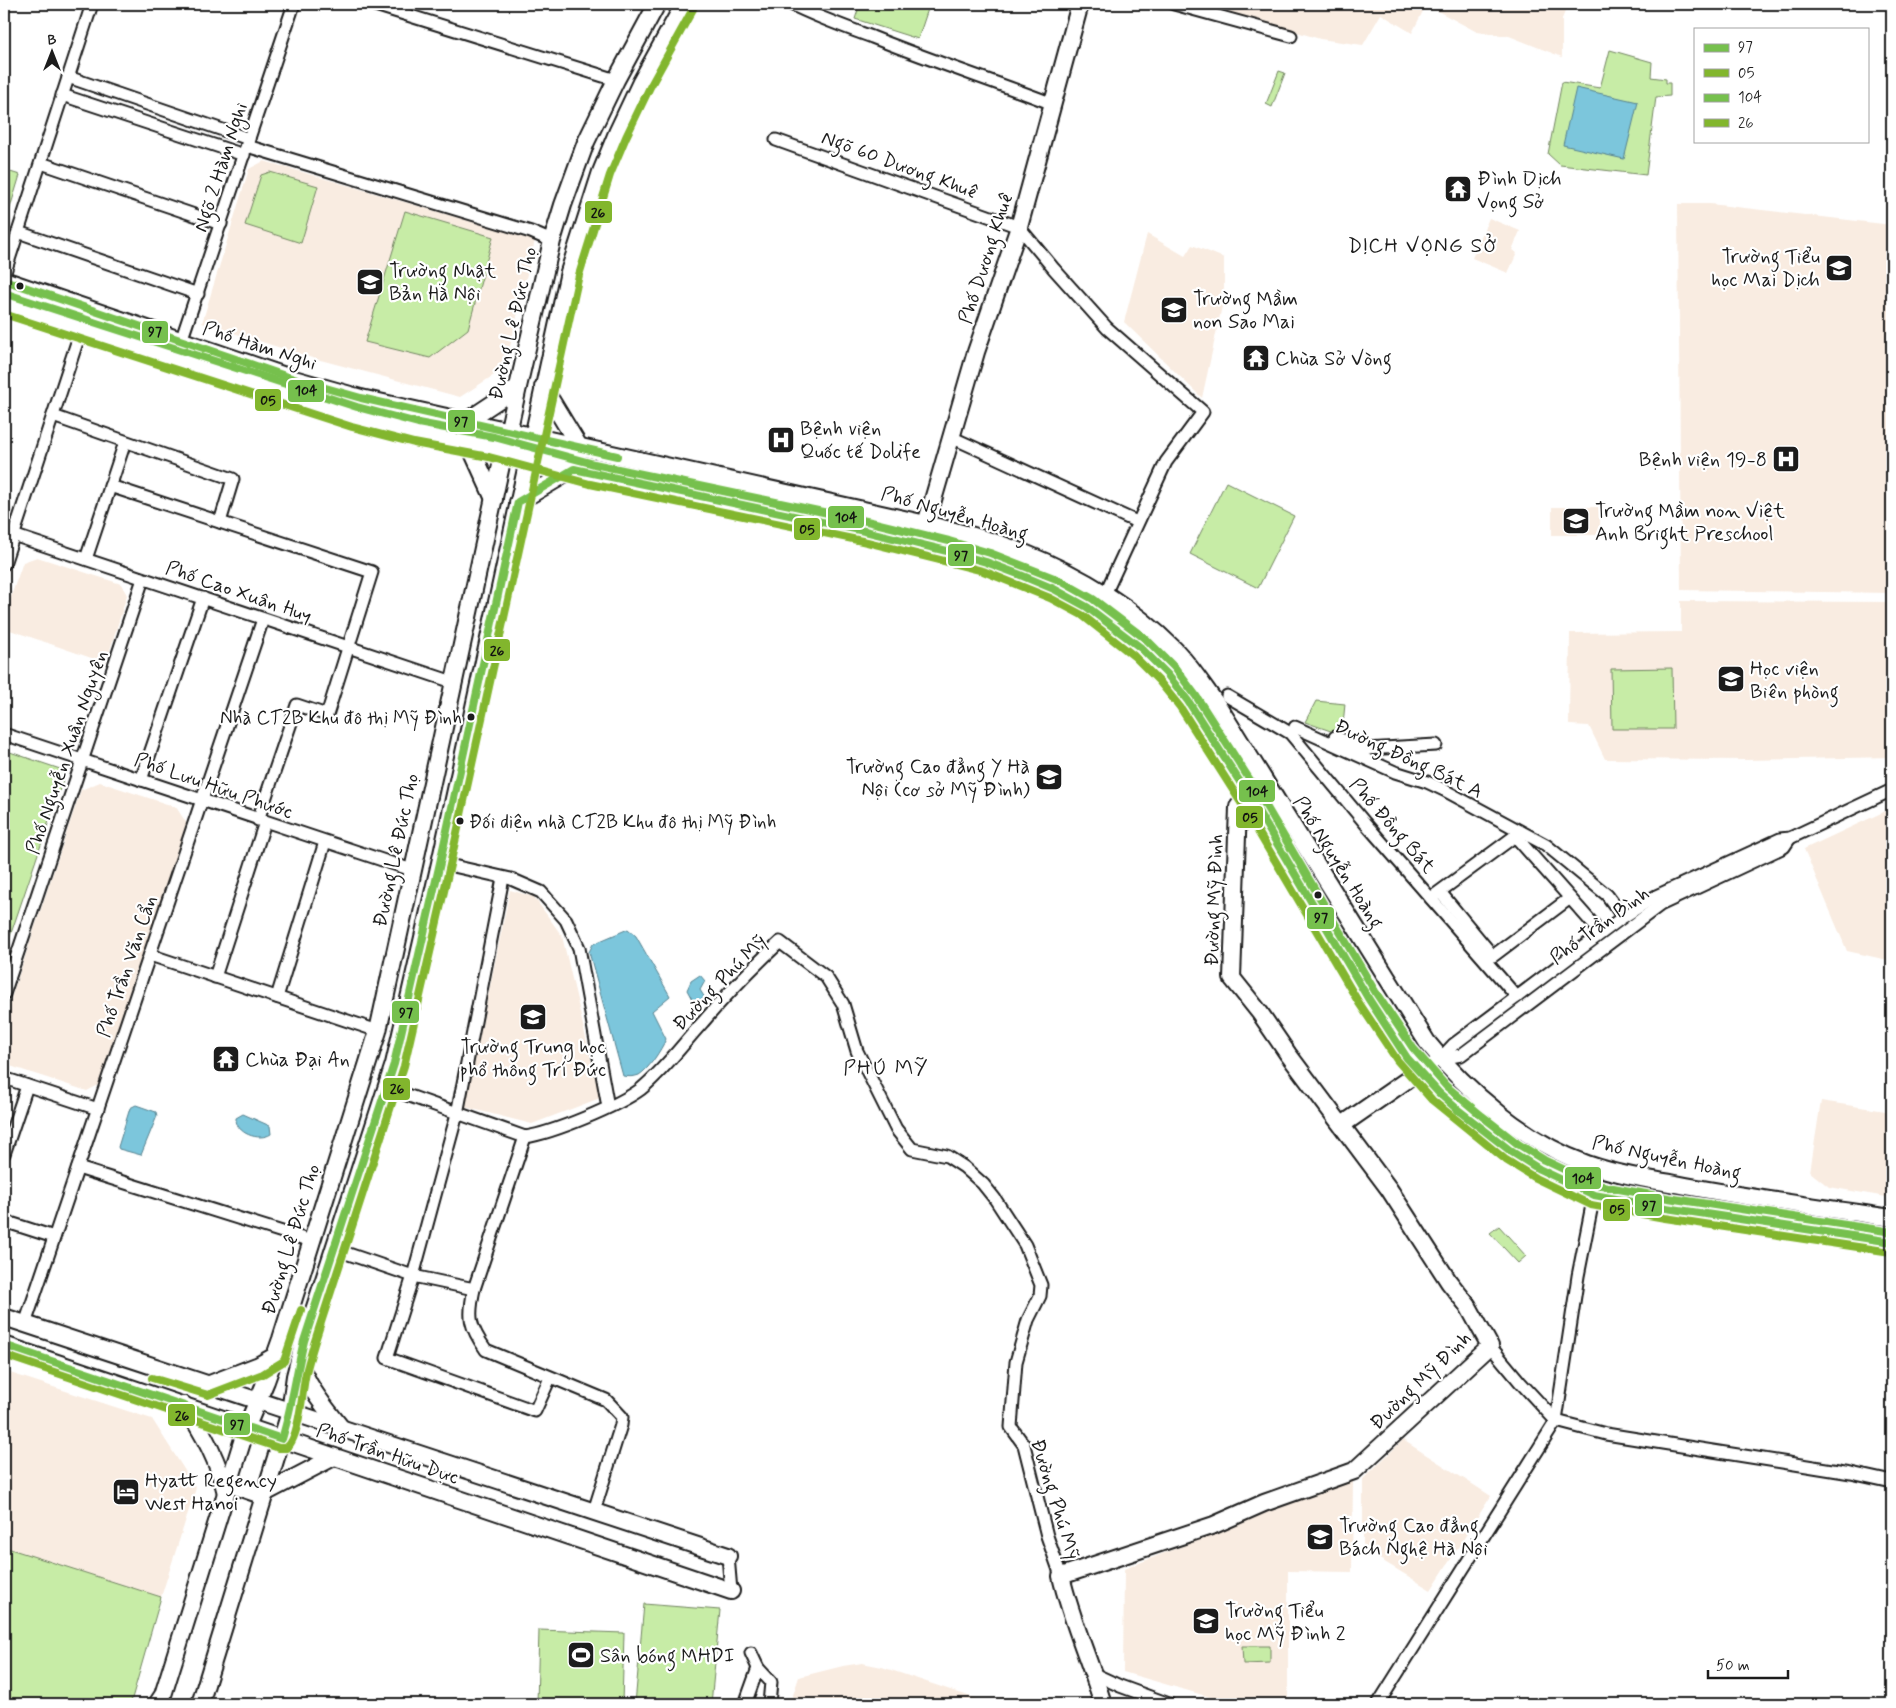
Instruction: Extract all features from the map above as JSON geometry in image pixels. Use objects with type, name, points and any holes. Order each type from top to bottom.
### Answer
[{"type":"main road","name":"Đường Lê Đức Thọ","points":[[158,1704],[247,1426],[281,1339],[378,1031],[453,682],[552,241],[586,142],[616,80],[657,4]]},
{"type":"main road","points":[[200,1704],[290,1412],[295,1376],[301,1353],[387,1088],[440,863],[569,272],[601,172],[617,133],[641,82],[684,4]]},
{"type":"main road","name":"Phố Dương Khuê","points":[[926,524],[976,352],[1019,227],[1080,4]]},
{"type":"main road","name":"Phố Hàm Nghi","points":[[4,280],[265,369],[361,398],[533,437]]},
{"type":"main road","name":"Phố Hàm Nghi","points":[[4,304],[354,417],[505,451],[528,458]]},
{"type":"main road","points":[[260,387],[265,369]]},
{"type":"main road","points":[[465,422],[518,387]]},
{"type":"main road","points":[[543,387],[580,448]]},
{"type":"main road","name":"Phố Nguyễn Hoàng","points":[[533,437],[813,498],[983,538],[1024,553],[1065,572],[1105,594],[1133,613],[1174,649],[1220,709],[1416,1025],[1440,1059],[1486,1102],[1513,1123],[1558,1151],[1587,1164],[1618,1173],[1712,1191],[1892,1218]]},
{"type":"main road","points":[[469,444],[494,499]]},
{"type":"main road","name":"Phố Nguyễn Hoàng","points":[[528,458],[574,470],[869,532],[986,562],[1054,589],[1087,607],[1141,648],[1188,701],[1249,796],[1368,998],[1405,1054],[1458,1110],[1512,1152],[1539,1169],[1594,1195],[1666,1208],[1892,1242]]},
{"type":"main road","points":[[518,502],[574,470]]},
{"type":"main road","points":[[808,519],[813,498]]},
{"type":"main road","name":"Đường Mỹ Đình","points":[[1061,1576],[1214,1525],[1264,1504],[1354,1471],[1490,1346],[1468,1306],[1449,1282],[1388,1189],[1260,1013],[1232,978],[1238,807],[1249,796]]},
{"type":"main road","name":"Phố Trần Bình","points":[[1342,1125],[1420,1071]]},
{"type":"main road","name":"Phố Trần Hữu Dực","points":[[4,1317],[728,1556]]},
{"type":"main road","points":[[281,1339],[301,1353],[305,1378],[342,1429]]},
{"type":"main road","name":"Phố Trần Hữu Dực","points":[[4,1345],[731,1592]]},
{"type":"main road","points":[[207,1385],[259,1365],[275,1356]]},
{"type":"main road","points":[[182,1377],[179,1404],[202,1431],[212,1450],[227,1488],[264,1494],[334,1458]]},
{"type":"main road","points":[[1061,1576],[1077,1634],[1094,1674],[1103,1704]]},
{"type":"street","points":[[4,275],[92,4]]},
{"type":"street","name":"Ngõ 2 Hàm Nghi","points":[[181,341],[294,4]]},
{"type":"street","points":[[372,4],[616,80]]},
{"type":"street","points":[[790,4],[812,15],[1053,104]]},
{"type":"street","points":[[1174,4],[1291,36]]},
{"type":"street","points":[[68,76],[247,147]]},
{"type":"street","points":[[62,95],[247,147],[531,232],[552,241]]},
{"type":"street","name":"Ngõ 60 Dương Khuê","points":[[776,140],[1019,227]]},
{"type":"street","points":[[41,163],[221,224]]},
{"type":"street","points":[[1019,227],[1106,328],[1203,412],[1166,462],[1105,594]]},
{"type":"street","points":[[18,232],[198,294]]},
{"type":"street","points":[[4,564],[81,330]]},
{"type":"street","points":[[53,416],[233,479],[220,522]]},
{"type":"street","points":[[951,437],[1138,522]]},
{"type":"street","points":[[86,559],[125,442]]},
{"type":"street","points":[[110,486],[372,572],[350,648],[327,716],[297,705],[214,977]]},
{"type":"street","name":"Phố Cao Xuân Huy","points":[[14,535],[453,682]]},
{"type":"street","name":"Phố Nguyễn Xuân Nguyên","points":[[4,994],[143,579]]},
{"type":"street","points":[[141,780],[203,598]]},
{"type":"street","name":"Phố Trần Văn Cẩn","points":[[25,1324],[263,619]]},
{"type":"street","name":"Phố Đồng Bát","points":[[1227,696],[1290,733],[1436,895],[1517,997]]},
{"type":"street","name":"Đường Đồng Bát A","points":[[1436,745],[1366,749],[1297,724],[1394,772],[1427,782],[1444,790],[1546,845],[1607,895],[1623,917]]},
{"type":"street","name":"Phố Lưu Hữu Phước","points":[[4,734],[412,870]]},
{"type":"street","name":"Phố Trần Bình","points":[[1420,1071],[1440,1059],[1453,1045],[1601,933],[1656,896],[1780,839],[1790,838],[1892,790]]},
{"type":"street","points":[[1570,898],[1493,956],[1436,895],[1515,836],[1570,898],[1601,933]]},
{"type":"street","name":"Phố Trần Bình","points":[[1440,1059],[1461,1055],[1619,934],[1660,905],[1784,847],[1790,838]]},
{"type":"street","points":[[276,997],[325,842]]},
{"type":"street","points":[[440,863],[511,879],[541,892],[566,920],[579,948],[608,1107]]},
{"type":"street","points":[[503,878],[457,1114],[413,1276],[387,1358],[535,1411],[550,1378]]},
{"type":"street","name":"Đường Phú Mỹ","points":[[525,1138],[542,1134],[608,1107],[639,1090],[668,1065],[702,1022],[780,942],[826,977],[844,1004],[857,1051],[896,1130],[912,1150],[946,1156],[964,1167],[983,1184],[995,1198],[1025,1245],[1041,1285],[1040,1296],[1028,1320],[1016,1362],[1011,1427],[1024,1445],[1047,1536],[1061,1576]]},
{"type":"street","points":[[150,955],[378,1031]]},
{"type":"street","points":[[4,1078],[98,1109]]},
{"type":"street","points":[[4,1154],[27,1086]]},
{"type":"street","points":[[387,1088],[525,1138],[474,1289],[469,1311],[476,1334],[486,1350],[606,1400],[622,1417],[622,1425],[594,1511]]},
{"type":"street","points":[[78,1168],[311,1241]]},
{"type":"street","points":[[1378,1704],[1556,1421],[1578,1276],[1594,1195]]},
{"type":"street","points":[[4,1221],[54,1238]]},
{"type":"street","points":[[334,1249],[413,1276],[474,1289]]},
{"type":"street","points":[[1490,1346],[1556,1421],[1606,1434],[1851,1473],[1892,1482]]},
{"type":"street","points":[[728,1556],[731,1592]]},
{"type":"street","points":[[751,1653],[758,1668],[771,1682],[769,1704]]},
{"type":"street","points":[[745,1704],[758,1668]]},
{"type":"street","points":[[1094,1674],[1169,1704]]},
{"type":"shaded area","points":[[1204,4],[1568,4],[1562,19],[1562,57],[1509,36],[1477,32],[1432,8],[1424,9],[1412,33],[1381,14],[1363,45],[1320,39]]},
{"type":"shaded area","name":"Trường Nhật Bản Hà Nội","points":[[264,161],[535,240],[505,368],[460,397],[309,357],[202,323],[249,169]]},
{"type":"shaded area","name":"Bệnh viện 19-8","points":[[1678,204],[1710,204],[1892,225],[1892,593],[1681,590]]},
{"type":"shaded area","points":[[1489,218],[1520,231],[1512,250],[1517,253],[1508,273],[1472,258]]},
{"type":"shaded area","name":"Trường Mầm non Sao Mai","points":[[1147,234],[1185,256],[1192,245],[1224,258],[1224,297],[1202,398],[1124,322]]},
{"type":"shaded area","name":"Trường Mầm non Việt Anh Bright Preschool","points":[[1552,507],[1600,507],[1600,535],[1552,535]]},
{"type":"shaded area","points":[[37,557],[121,584],[127,595],[106,663],[4,628],[4,616],[23,562]]},
{"type":"shaded area","name":"Học viện Biên phòng","points":[[1681,601],[1892,602],[1892,757],[1745,760],[1605,759],[1589,726],[1569,725],[1570,633],[1681,632]]},
{"type":"shaded area","points":[[100,782],[176,807],[187,824],[100,1084],[87,1091],[4,1064],[4,1019],[81,790]]},
{"type":"shaded area","points":[[1892,808],[1892,961],[1847,951],[1804,849]]},
{"type":"shaded area","name":"Trường Trung học phổ thông Trí Đức","points":[[510,890],[534,897],[562,936],[600,1098],[532,1124],[465,1107]]},
{"type":"shaded area","points":[[1821,1101],[1892,1112],[1892,1198],[1829,1187],[1810,1172]]},
{"type":"shaded area","points":[[4,1371],[152,1419],[196,1488],[161,1597],[4,1547]]},
{"type":"shaded area","points":[[1403,1440],[1491,1496],[1431,1590],[1363,1549],[1363,1479]]},
{"type":"shaded area","name":"Trường Tiểu học Mỹ Đình 2","points":[[1353,1478],[1352,1572],[1288,1571],[1288,1704],[1234,1704],[1123,1672],[1124,1569]]},
{"type":"shaded area","points":[[862,1663],[882,1667],[992,1704],[790,1704],[799,1677]]},
{"type":"green space","points":[[860,4],[913,4],[928,9],[918,39],[855,19]]},
{"type":"green space","points":[[1610,50],[1652,62],[1651,77],[1666,79],[1666,83],[1670,83],[1670,96],[1656,97],[1646,175],[1560,165],[1548,154],[1562,82],[1600,88]]},
{"type":"green space","points":[[1279,71],[1285,73],[1272,107],[1266,104]]},
{"type":"green space","points":[[4,170],[20,175],[4,228]]},
{"type":"green space","points":[[270,172],[318,186],[301,243],[245,225],[261,175]]},
{"type":"green space","points":[[405,211],[493,237],[468,329],[430,358],[365,342]]},
{"type":"green space","points":[[1226,482],[1294,516],[1258,588],[1190,554]]},
{"type":"green space","points":[[1672,668],[1673,729],[1612,729],[1611,669]]},
{"type":"green space","points":[[1316,701],[1345,704],[1342,735],[1305,722]]},
{"type":"green space","points":[[4,750],[66,771],[4,954]]},
{"type":"green space","points":[[1499,1226],[1526,1256],[1518,1263],[1490,1233]]},
{"type":"green space","points":[[4,1547],[161,1597],[131,1702],[127,1704],[4,1704]]},
{"type":"green space","points":[[644,1604],[720,1610],[711,1704],[635,1704]]},
{"type":"green space","name":"Sân bóng MHDI","points":[[539,1630],[624,1633],[622,1704],[537,1704]]},
{"type":"green space","points":[[1242,1646],[1270,1646],[1270,1663],[1243,1664]]},
{"type":"water","points":[[1576,88],[1638,102],[1624,159],[1563,145]]},
{"type":"water","points":[[628,929],[636,936],[670,996],[652,1011],[666,1039],[658,1054],[647,1068],[639,1075],[631,1077],[623,1076],[589,952],[593,944]]},
{"type":"water","points":[[700,975],[705,981],[700,990],[705,998],[694,1003],[687,990],[691,981]]},
{"type":"water","points":[[136,1105],[156,1112],[157,1116],[141,1155],[119,1149],[118,1147],[130,1108]]},
{"type":"water","points":[[243,1114],[270,1126],[271,1134],[260,1137],[243,1132],[239,1128],[236,1118]]},
{"type":"transit line","name":"26","points":[[4,1355],[279,1448],[286,1448],[294,1436],[314,1344],[404,1066],[579,275],[610,175],[626,137],[650,87],[693,9]]},
{"type":"transit line","name":"97","points":[[4,280],[294,379],[361,398],[617,456]]},
{"type":"transit line","name":"104","points":[[7,294],[357,407],[418,423],[494,437],[594,464],[871,522],[949,541],[990,553],[1059,580],[1093,599],[1147,640],[1175,668],[1196,696],[1257,791],[1376,993],[1413,1048],[1446,1086],[1482,1116],[1518,1144],[1544,1160],[1597,1185],[1668,1198],[1892,1232]]},
{"type":"transit line","name":"05","points":[[4,314],[352,427],[414,443],[489,457],[590,484],[867,542],[983,571],[1050,598],[1082,615],[1134,656],[1159,681],[1180,707],[1240,801],[1359,1003],[1397,1060],[1432,1100],[1506,1160],[1535,1178],[1591,1205],[1891,1252]]},
{"type":"transit line","name":"97","points":[[4,1345],[282,1439],[289,1415],[304,1341],[394,1064],[440,863],[518,502],[574,469],[869,532],[947,551],[986,562],[1018,574],[1054,589],[1087,607],[1141,648],[1167,674],[1188,701],[1249,796],[1368,998],[1407,1058],[1439,1093],[1458,1110],[1512,1152],[1539,1169],[1594,1195],[1666,1208],[1892,1242]]},
{"type":"transit line","name":"26","points":[[152,1378],[208,1395],[263,1374],[284,1361],[301,1310]]},
{"type":"place","name":"Đình Dịch Vọng Sở","points":[[1458,189]]},
{"type":"place","name":"Trường Tiểu học Mai Dịch","points":[[1839,268]]},
{"type":"place","name":"Trường Nhật Bản Hà Nội","points":[[370,282]]},
{"type":"place","name":"Trường Mầm non Sao Mai","points":[[1174,310]]},
{"type":"place","name":"Chùa Sở Vòng","points":[[1256,358]]},
{"type":"place","name":"Bệnh viện Quốc tế Dolife","points":[[781,440]]},
{"type":"place","name":"Bệnh viện 19-8","points":[[1786,459]]},
{"type":"place","name":"Trường Mầm non Việt Anh Bright Preschool","points":[[1576,521]]},
{"type":"place","name":"Học viện Biên phòng","points":[[1731,679]]},
{"type":"place","name":"Nhà CT2B Khu đô thị Mỹ Đình","points":[[471,717]]},
{"type":"place","name":"Trường Cao đẳng Y Hà Nội (cơ sở Mỹ Đình)","points":[[1049,777]]},
{"type":"place","name":"Đối diện nhà CT2B Khu đô thị Mỹ Đình","points":[[460,821]]},
{"type":"place","name":"Trường Trung học phổ thông Trí Đức","points":[[533,1017]]},
{"type":"place","name":"Chùa Đại An","points":[[226,1059]]},
{"type":"place","name":"Hyatt Regency West Hanoi","points":[[126,1492]]},
{"type":"place","name":"Trường Cao đẳng Bách Nghệ Hà Nội","points":[[1320,1537]]},
{"type":"place","name":"Trường Tiểu học Mỹ Đình 2","points":[[1206,1621]]},
{"type":"place","name":"Sân bóng MHDI","points":[[581,1655]]},
{"type":"district","name":"DỊCH VỌNG SỞ","points":[[1423,245]]},
{"type":"district","name":"PHÚ MỸ","points":[[886,1067]]}]
